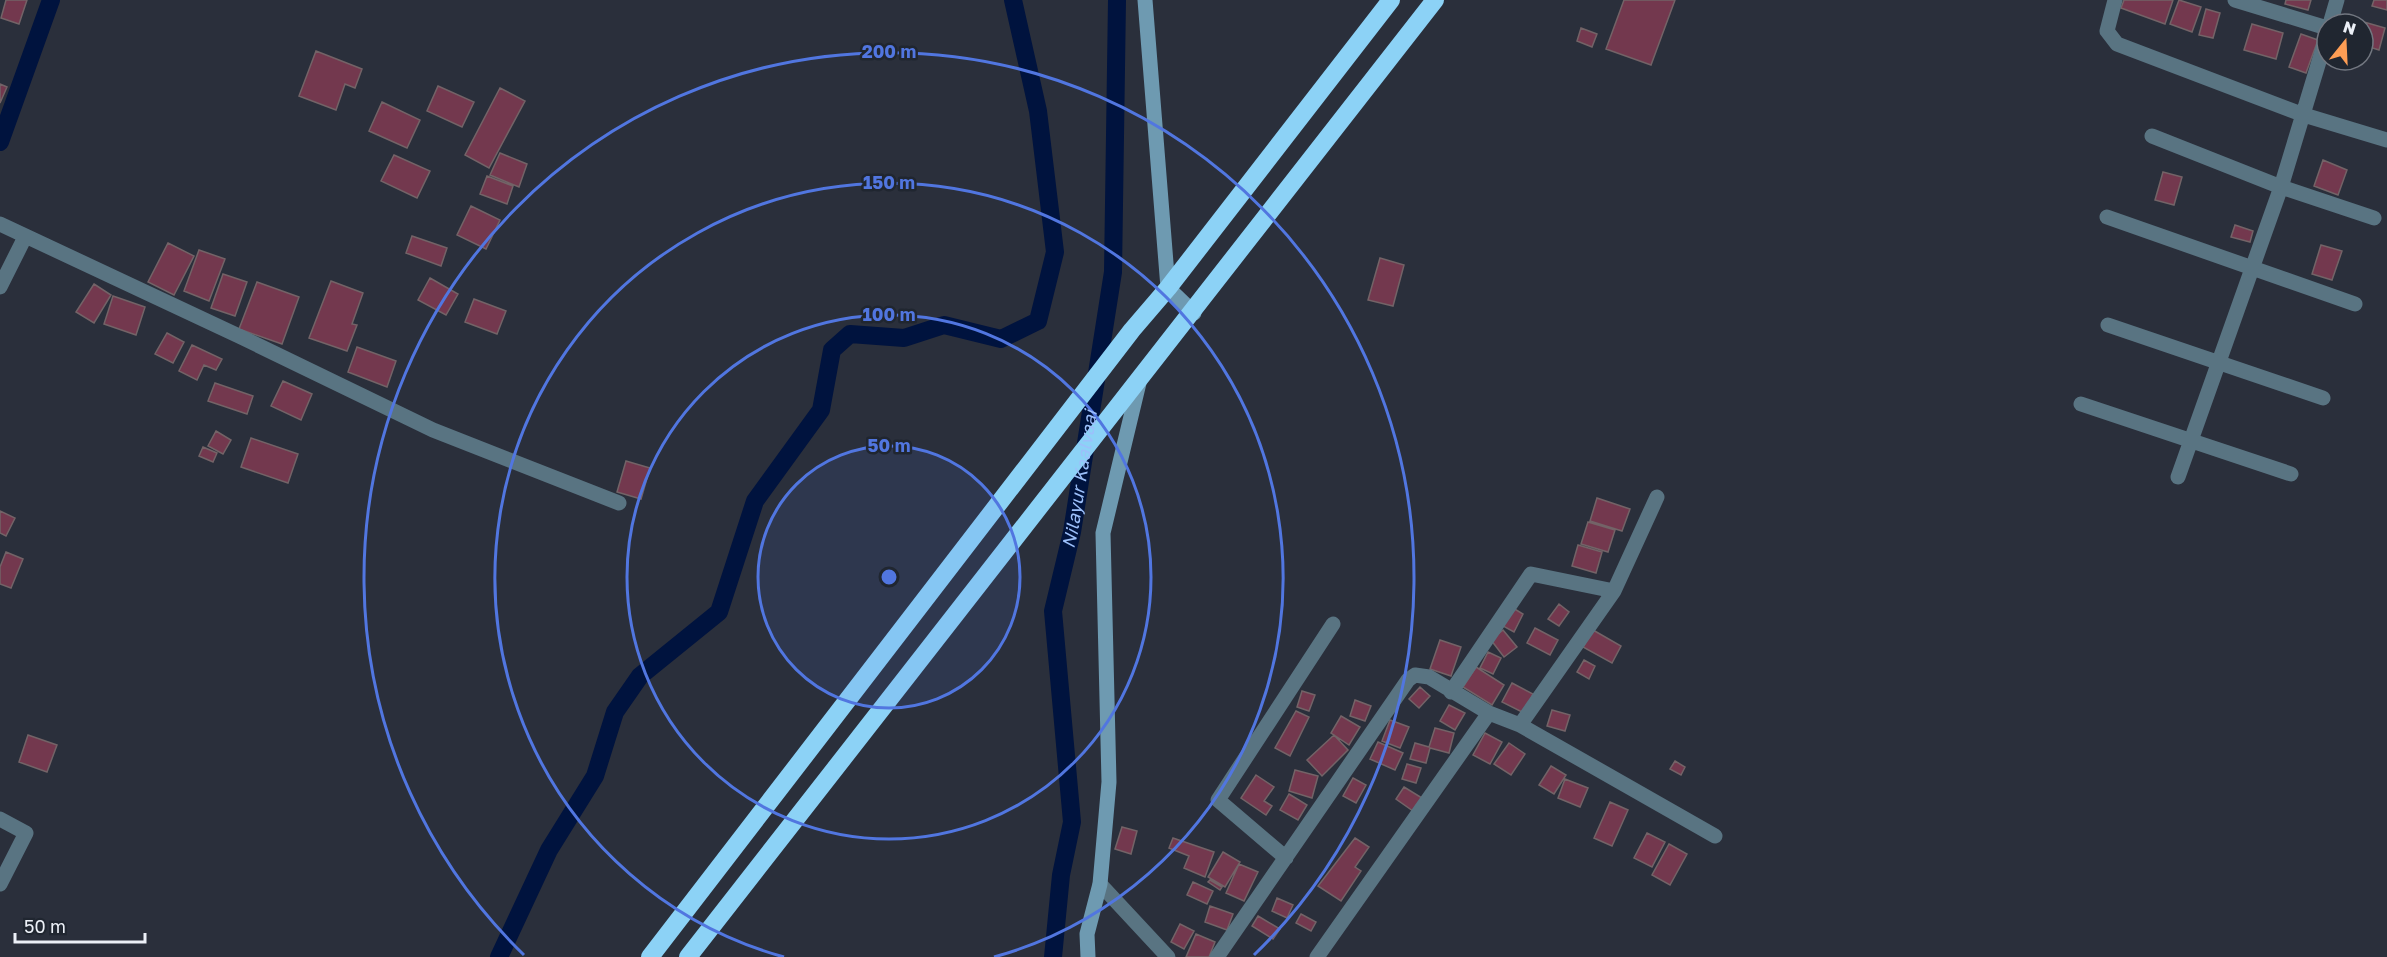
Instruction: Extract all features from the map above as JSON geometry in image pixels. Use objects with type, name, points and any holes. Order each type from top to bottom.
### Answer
[{"type":"highway","points":[[650,957],[1132,330],[1168,288],[1391,0]]},
{"type":"highway","points":[[688,957],[1105,422],[1139,383],[1435,0]]},
{"type":"street","points":[[1145,0],[1168,288],[1194,312]]},
{"type":"street","points":[[2115,0],[2107,31],[2117,44],[2304,115],[2387,140]]},
{"type":"street","points":[[2235,0],[2315,24]]},
{"type":"street","points":[[2178,477],[2281,188],[2316,72]]},
{"type":"street","points":[[2152,136],[2281,188],[2374,218]]},
{"type":"street","points":[[2107,217],[2355,304]]},
{"type":"street","points":[[0,224],[433,430],[619,503]]},
{"type":"street","points":[[0,287],[25,237]]},
{"type":"street","points":[[2108,325],[2323,398]]},
{"type":"street","points":[[1088,957],[1088,934],[1100,884],[1109,782],[1102,533],[1139,383]]},
{"type":"street","points":[[2081,404],[2291,474]]},
{"type":"street","points":[[1520,725],[1614,591],[1657,497]]},
{"type":"street","points":[[1451,692],[1531,574],[1614,591]]},
{"type":"street","points":[[1286,858],[1218,800],[1333,624]]},
{"type":"street","points":[[1217,957],[1408,680],[1415,675],[1423,674],[1489,713],[1520,725],[1715,836]]},
{"type":"street","points":[[1317,957],[1489,713]]},
{"type":"street","points":[[0,819],[26,833],[0,884]]},
{"type":"street","points":[[1100,884],[1168,957]]},
{"type":"building","points":[[6,0],[27,0],[19,24],[1,18]]},
{"type":"building","points":[[1624,0],[1675,0],[1651,65],[1606,49]]},
{"type":"building","points":[[2124,0],[2173,0],[2165,24],[2121,8]]},
{"type":"building","points":[[2179,0],[2201,7],[2192,32],[2170,24]]},
{"type":"building","points":[[2286,0],[2311,0],[2308,10],[2285,4]]},
{"type":"building","points":[[2374,0],[2387,0],[2387,10],[2372,6]]},
{"type":"building","points":[[2206,9],[2220,13],[2213,38],[2199,35]]},
{"type":"building","points":[[2252,24],[2283,33],[2276,59],[2244,50]]},
{"type":"building","points":[[2375,25],[2385,28],[2379,50],[2375,49]]},
{"type":"building","points":[[1581,28],[1597,34],[1592,47],[1577,41]]},
{"type":"building","points":[[2301,34],[2315,39],[2315,48],[2306,73],[2289,67]]},
{"type":"building","points":[[316,51],[362,69],[355,88],[345,84],[336,110],[299,96]]},
{"type":"building","points":[[0,84],[7,87],[0,103]]},
{"type":"building","points":[[438,86],[474,102],[462,127],[427,111]]},
{"type":"building","points":[[500,88],[525,101],[489,168],[465,155]]},
{"type":"building","points":[[382,102],[420,120],[407,148],[369,131]]},
{"type":"building","points":[[500,153],[527,164],[519,187],[490,175]]},
{"type":"building","points":[[394,155],[430,171],[417,198],[381,181]]},
{"type":"building","points":[[2323,160],[2347,170],[2338,195],[2314,186]]},
{"type":"building","points":[[2163,172],[2182,177],[2174,205],[2155,200]]},
{"type":"building","points":[[487,176],[513,186],[507,204],[480,194]]},
{"type":"building","points":[[471,206],[500,220],[486,249],[457,235]]},
{"type":"building","points":[[2235,225],[2253,231],[2250,242],[2231,237]]},
{"type":"building","points":[[412,236],[447,248],[441,266],[406,253]]},
{"type":"building","points":[[168,243],[194,256],[174,295],[148,282]]},
{"type":"building","points":[[2321,245],[2342,251],[2332,280],[2312,274]]},
{"type":"building","points":[[199,250],[225,259],[209,301],[184,291]]},
{"type":"building","points":[[1380,258],[1404,265],[1393,306],[1368,300]]},
{"type":"building","points":[[223,274],[247,282],[235,316],[211,308]]},
{"type":"building","points":[[430,278],[458,294],[446,315],[418,300]]},
{"type":"building","points":[[331,281],[363,293],[352,324],[357,325],[347,351],[309,338]]},
{"type":"building","points":[[257,282],[299,297],[282,344],[239,329]]},
{"type":"building","points":[[94,284],[111,295],[94,323],[76,312]]},
{"type":"building","points":[[113,296],[145,307],[136,335],[104,324]]},
{"type":"building","points":[[474,299],[506,311],[497,334],[465,322]]},
{"type":"building","points":[[167,333],[184,342],[173,363],[155,354]]},
{"type":"building","points":[[192,345],[222,359],[216,370],[204,365],[197,380],[179,371]]},
{"type":"building","points":[[357,347],[396,361],[387,387],[348,372]]},
{"type":"building","points":[[283,381],[312,394],[301,420],[271,406]]},
{"type":"building","points":[[215,383],[253,396],[247,414],[208,401]]},
{"type":"building","points":[[216,431],[231,440],[223,454],[208,446]]},
{"type":"building","points":[[251,438],[298,454],[288,483],[241,467]]},
{"type":"building","points":[[203,447],[217,453],[213,462],[199,456]]},
{"type":"building","points":[[626,461],[650,468],[641,499],[617,492]]},
{"type":"building","points":[[1597,498],[1630,509],[1622,531],[1590,521]]},
{"type":"building","points":[[0,511],[15,518],[6,536],[0,533]]},
{"type":"building","points":[[1588,522],[1615,530],[1608,552],[1581,544]]},
{"type":"building","points":[[1578,545],[1602,552],[1596,573],[1572,566]]},
{"type":"building","points":[[6,552],[23,559],[11,588],[0,584],[0,567]]},
{"type":"building","points":[[1559,604],[1569,612],[1559,626],[1548,619]]},
{"type":"building","points":[[1513,608],[1523,614],[1514,632],[1503,626]]},
{"type":"building","points":[[1535,628],[1558,640],[1550,655],[1527,643]]},
{"type":"building","points":[[1503,630],[1517,647],[1504,657],[1491,640]]},
{"type":"building","points":[[1593,630],[1621,646],[1612,663],[1583,647]]},
{"type":"building","points":[[1440,640],[1461,647],[1451,676],[1430,669]]},
{"type":"building","points":[[1488,652],[1501,658],[1493,674],[1480,668]]},
{"type":"building","points":[[1584,660],[1595,666],[1589,679],[1577,672]]},
{"type":"building","points":[[1476,667],[1504,685],[1492,705],[1463,687]]},
{"type":"building","points":[[1512,683],[1533,694],[1524,713],[1502,702]]},
{"type":"building","points":[[1420,687],[1430,696],[1419,708],[1409,699]]},
{"type":"building","points":[[1302,691],[1315,695],[1309,711],[1297,707]]},
{"type":"building","points":[[1355,700],[1371,706],[1365,721],[1350,716]]},
{"type":"building","points":[[1449,705],[1465,713],[1455,730],[1440,721]]},
{"type":"building","points":[[1552,710],[1570,715],[1565,731],[1547,726]]},
{"type":"building","points":[[1296,711],[1309,717],[1290,756],[1275,748]]},
{"type":"building","points":[[1341,716],[1360,727],[1349,745],[1331,733]]},
{"type":"building","points":[[1390,720],[1409,727],[1400,748],[1382,741]]},
{"type":"building","points":[[1435,728],[1454,733],[1449,753],[1430,748],[1426,763],[1410,759],[1415,743],[1429,747]]},
{"type":"building","points":[[1485,733],[1502,742],[1490,764],[1473,755]]},
{"type":"building","points":[[28,735],[57,745],[47,772],[19,762]]},
{"type":"building","points":[[1334,735],[1348,750],[1322,776],[1307,760]]},
{"type":"building","points":[[1378,742],[1403,753],[1395,770],[1370,759]]},
{"type":"building","points":[[1509,743],[1525,754],[1511,775],[1494,764]]},
{"type":"building","points":[[1675,761],[1685,767],[1681,775],[1670,769]]},
{"type":"building","points":[[1407,764],[1421,768],[1416,783],[1402,779]]},
{"type":"building","points":[[1551,766],[1566,775],[1554,794],[1539,785]]},
{"type":"building","points":[[1295,770],[1318,776],[1312,798],[1289,791]]},
{"type":"building","points":[[1256,775],[1274,787],[1264,801],[1272,806],[1266,815],[1241,798]]},
{"type":"building","points":[[1353,778],[1366,785],[1356,803],[1343,796]]},
{"type":"building","points":[[1565,779],[1588,788],[1580,807],[1558,798]]},
{"type":"building","points":[[1404,787],[1422,798],[1413,811],[1396,799]]},
{"type":"building","points":[[1289,794],[1307,805],[1298,820],[1280,810]]},
{"type":"building","points":[[1610,802],[1628,810],[1612,846],[1594,838]]},
{"type":"building","points":[[1122,827],[1137,831],[1131,854],[1115,849]]},
{"type":"building","points":[[1647,833],[1665,842],[1652,867],[1634,858]]},
{"type":"building","points":[[1173,838],[1214,852],[1205,877],[1184,868],[1189,856],[1169,848]]},
{"type":"building","points":[[1355,838],[1369,847],[1355,867],[1361,871],[1341,901],[1318,886]]},
{"type":"building","points":[[1669,844],[1687,854],[1670,885],[1652,875]]},
{"type":"building","points":[[1223,852],[1240,862],[1225,887],[1208,877]]},
{"type":"building","points":[[1239,864],[1258,872],[1244,901],[1226,893]]},
{"type":"building","points":[[1210,880],[1222,887],[1220,890],[1208,882]]},
{"type":"building","points":[[1193,882],[1213,891],[1207,904],[1187,895]]},
{"type":"building","points":[[1277,898],[1293,905],[1287,918],[1272,911]]},
{"type":"building","points":[[1210,906],[1233,914],[1227,930],[1205,922]]},
{"type":"building","points":[[1301,914],[1316,922],[1311,931],[1296,923]]},
{"type":"building","points":[[1258,916],[1280,929],[1273,939],[1252,926]]},
{"type":"building","points":[[1180,924],[1194,931],[1184,949],[1171,942]]},
{"type":"building","points":[[1196,934],[1215,942],[1209,957],[1186,957]]},
{"type":"waterway","points":[[0,142],[51,0]]},
{"type":"waterway","points":[[499,957],[549,850],[595,776],[615,712],[640,676],[719,612],[755,501],[821,410],[832,350],[850,334],[904,338],[944,325],[1001,339],[1038,321],[1055,252],[1038,111],[1013,0]]},
{"type":"waterway","name":"Nilayur Kaalvaai","points":[[1053,957],[1061,875],[1072,822],[1053,611],[1072,532],[1113,272],[1117,0]]}]
